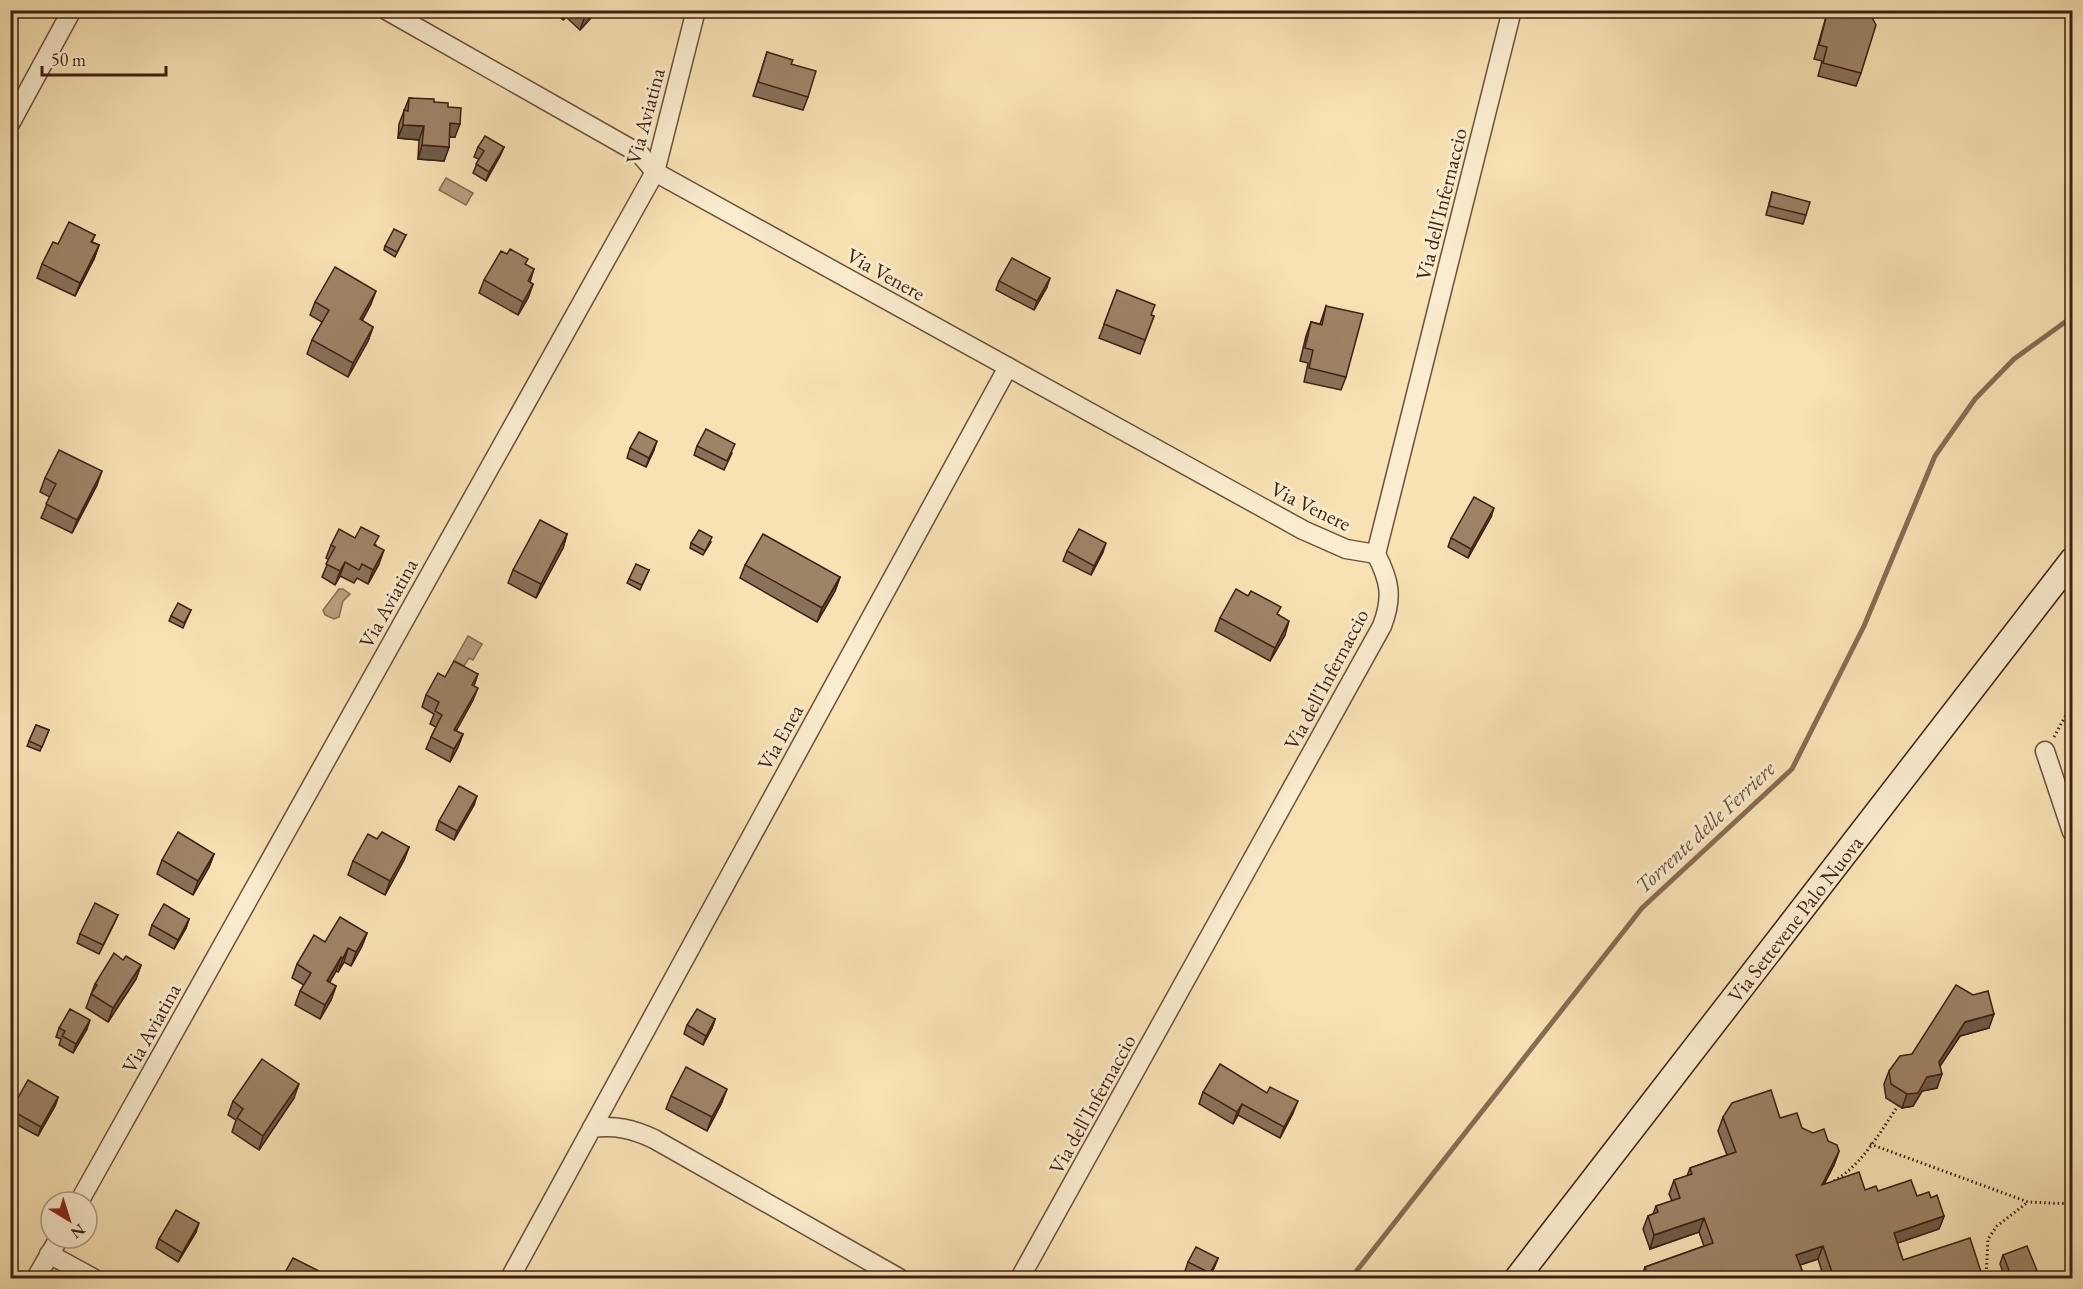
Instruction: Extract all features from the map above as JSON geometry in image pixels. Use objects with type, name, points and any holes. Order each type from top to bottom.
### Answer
[{"type":"main road","name":"Via Settevene Palo Nuova","points":[[1517,1278],[2073,560]]},
{"type":"street","points":[[10,124],[72,10]]},
{"type":"street","name":"Via Venere","points":[[386,10],[640,154],[655,172],[1311,535],[1346,549],[1376,554]]},
{"type":"street","name":"Via Aviatina","points":[[86,1190],[655,172],[696,10]]},
{"type":"street","name":"Via dell'Infernaccio","points":[[1020,1278],[1379,634],[1387,611],[1389,590],[1386,575],[1376,554],[1512,10]]},
{"type":"street","name":"Via Enea","points":[[592,1128],[1008,367]]},
{"type":"street","points":[[2045,752],[2073,832]]},
{"type":"street","points":[[510,1278],[592,1128],[616,1127],[646,1135],[899,1278]]},
{"type":"street","points":[[36,1278],[52,1250]]},
{"type":"street","points":[[50,1254],[93,1278]]},
{"type":"path","points":[[2045,752],[2073,704]]},
{"type":"path","points":[[1828,1185],[1860,1159],[1898,1106]]},
{"type":"path","points":[[1870,1144],[2028,1202],[2073,1203]]},
{"type":"path","points":[[1986,1278],[1988,1239],[1997,1226],[2028,1202]]},
{"type":"shaded area","points":[[446,178],[473,193],[466,205],[439,190]]},
{"type":"shaded area","points":[[339,589],[350,594],[343,601],[339,617],[334,619],[325,615],[323,610]]},
{"type":"shaded area","points":[[468,636],[482,644],[473,660],[469,658],[464,666],[454,661]]},
{"type":"building","points":[[579,10],[590,10],[585,16]]},
{"type":"building","points":[[1828,10],[1868,10],[1876,25],[1861,73],[1823,63],[1827,47],[1819,45]]},
{"type":"building","points":[[767,52],[793,60],[791,64],[816,71],[808,97],[758,82]]},
{"type":"building","points":[[409,98],[434,99],[434,102],[448,103],[448,107],[461,108],[460,124],[450,123],[449,147],[422,145],[424,126],[403,125],[404,110],[408,111]]},
{"type":"building","points":[[485,136],[504,147],[489,172],[476,164],[484,151],[478,147]]},
{"type":"building","points":[[1772,192],[1810,202],[1806,215],[1769,206]]},
{"type":"building","points":[[69,222],[95,235],[91,242],[99,245],[80,283],[42,264],[53,242],[58,244]]},
{"type":"building","points":[[394,229],[406,235],[397,252],[385,246]]},
{"type":"building","points":[[510,249],[528,259],[525,264],[534,269],[528,281],[533,284],[523,302],[484,280],[501,251],[507,254]]},
{"type":"building","points":[[1012,258],[1050,278],[1037,301],[999,281]]},
{"type":"building","points":[[335,267],[376,291],[360,319],[373,327],[353,363],[312,340],[329,310],[315,302]]},
{"type":"building","points":[[1117,290],[1155,305],[1151,315],[1154,316],[1145,340],[1104,324]]},
{"type":"building","points":[[1326,306],[1363,314],[1346,377],[1309,368],[1313,350],[1305,348],[1311,322],[1322,325]]},
{"type":"building","points":[[706,429],[735,444],[727,461],[697,446]]},
{"type":"building","points":[[639,432],[657,441],[649,458],[630,448]]},
{"type":"building","points":[[59,450],[102,471],[77,520],[46,504],[56,484],[45,478]]},
{"type":"building","points":[[1474,497],[1494,508],[1471,549],[1451,538]]},
{"type":"building","points":[[540,520],[567,534],[541,584],[513,570]]},
{"type":"building","points":[[361,527],[379,536],[374,545],[384,550],[373,570],[362,564],[359,570],[345,562],[340,571],[326,564],[335,547],[331,545],[339,529],[355,538]]},
{"type":"building","points":[[1079,529],[1106,543],[1094,566],[1067,551]]},
{"type":"building","points":[[699,530],[712,537],[705,551],[691,543]]},
{"type":"building","points":[[763,534],[840,577],[822,608],[745,565]]},
{"type":"building","points":[[636,564],[649,570],[642,585],[629,579]]},
{"type":"building","points":[[1236,589],[1248,596],[1251,591],[1281,607],[1277,614],[1289,621],[1275,648],[1220,618]]},
{"type":"building","points":[[178,603],[191,610],[184,623],[171,616]]},
{"type":"building","points":[[454,661],[478,674],[472,685],[478,688],[454,730],[463,734],[454,749],[431,737],[442,715],[435,711],[439,702],[426,695],[438,673],[445,677]]},
{"type":"building","points":[[36,725],[49,730],[42,747],[29,741]]},
{"type":"building","points":[[459,786],[477,796],[457,831],[439,821]]},
{"type":"building","points":[[178,832],[214,854],[198,881],[162,860]]},
{"type":"building","points":[[382,832],[409,847],[390,881],[353,861],[368,834],[377,839]]},
{"type":"building","points":[[95,903],[118,915],[103,945],[80,934]]},
{"type":"building","points":[[164,904],[189,919],[178,940],[152,925]]},
{"type":"building","points":[[340,917],[367,933],[356,952],[348,948],[327,981],[336,986],[325,1005],[300,991],[311,973],[297,964],[314,935],[325,942]]},
{"type":"building","points":[[114,953],[123,960],[126,956],[141,965],[113,1008],[91,994]]},
{"type":"building","points":[[1956,985],[1973,995],[1988,991],[1994,1014],[1965,1022],[1939,1062],[1942,1074],[1927,1077],[1918,1093],[1907,1094],[1891,1084],[1889,1071],[1900,1056],[1912,1054]]},
{"type":"building","points":[[70,1009],[90,1020],[76,1044],[62,1036],[65,1031],[59,1028]]},
{"type":"building","points":[[697,1009],[715,1019],[706,1036],[687,1025]]},
{"type":"building","points":[[262,1059],[299,1084],[263,1136],[237,1118],[243,1109],[233,1101]]},
{"type":"building","points":[[1220,1064],[1267,1093],[1270,1087],[1298,1101],[1284,1127],[1242,1104],[1237,1112],[1203,1092]]},
{"type":"building","points":[[686,1067],[727,1089],[712,1117],[671,1096]]},
{"type":"building","points":[[28,1080],[58,1097],[41,1127],[11,1110]]},
{"type":"building","points":[[1771,1090],[1780,1118],[1797,1113],[1802,1128],[1813,1133],[1824,1129],[1828,1141],[1837,1145],[1839,1151],[1822,1185],[1859,1172],[1865,1190],[1876,1186],[1878,1191],[1911,1180],[1917,1196],[1929,1192],[1931,1198],[1937,1195],[1944,1216],[1894,1233],[1903,1260],[1970,1238],[1983,1278],[1834,1278],[1823,1246],[1796,1255],[1805,1278],[1725,1278],[1722,1271],[1700,1278],[1649,1278],[1645,1267],[1713,1243],[1704,1218],[1654,1235],[1648,1216],[1658,1212],[1656,1206],[1680,1198],[1674,1180],[1692,1174],[1690,1168],[1736,1152],[1723,1117],[1732,1103]]},
{"type":"building","points":[[176,1210],[199,1223],[182,1253],[159,1239]]},
{"type":"building","points":[[2027,1246],[2038,1273],[2024,1278],[2012,1278],[2003,1255]]},
{"type":"building","points":[[1196,1247],[1218,1258],[1210,1273],[1188,1262]]},
{"type":"building","points":[[293,1258],[331,1277],[282,1278]]},
{"type":"waterway","name":"Torrente delle Ferriere","points":[[1351,1278],[1642,908],[1792,769],[1864,626],[1935,456],[1975,399],[2014,359],[2072,317]]}]
